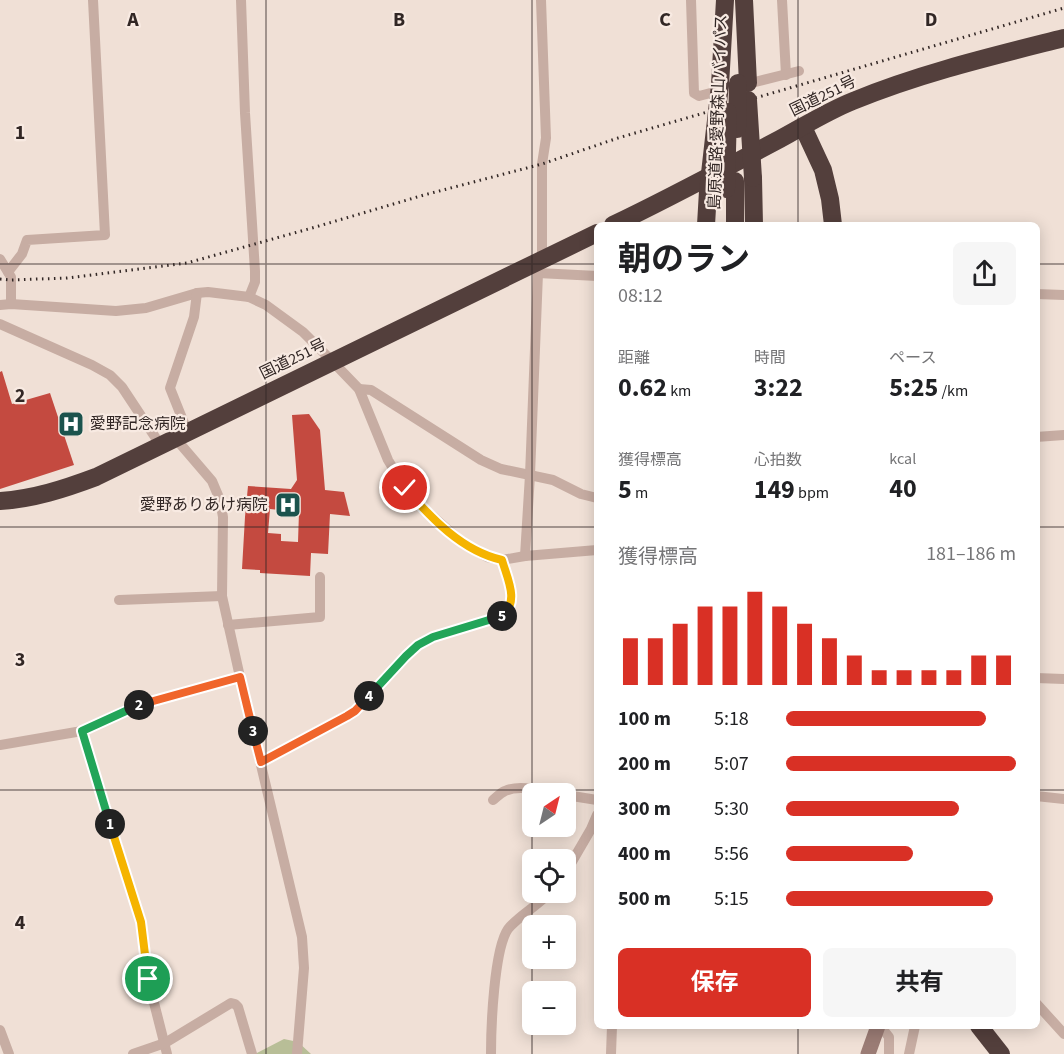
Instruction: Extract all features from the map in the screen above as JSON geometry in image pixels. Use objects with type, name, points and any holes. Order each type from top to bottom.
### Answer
[{"type":"highway","points":[[725,0],[734,83],[730,185],[752,222]]},
{"type":"highway","name":"島原道路;愛野森山バイパス","points":[[730,0],[734,83]]},
{"type":"highway","points":[[708,222],[730,185],[734,83],[743,0]]},
{"type":"highway","name":"国道251号","points":[[619,222],[852,102],[911,80],[1064,38]]},
{"type":"highway","points":[[803,127],[823,170],[834,222]]},
{"type":"highway","name":"島原道路;愛野森山バイパス","points":[[725,222],[730,185]]},
{"type":"highway","name":"島原道路;愛野森山バイパス","points":[[730,185],[735,222]]},
{"type":"highway","name":"国道251号","points":[[0,501],[19,500],[96,477],[538,265],[594,235]]},
{"type":"highway","points":[[981,1029],[1001,1054]]},
{"type":"street","points":[[4,271],[22,254],[27,240],[105,235],[93,0]]},
{"type":"street","points":[[241,0],[245,113],[255,271],[255,282],[249,297]]},
{"type":"street","points":[[525,556],[542,164],[546,138],[541,0]]},
{"type":"street","points":[[691,0],[693,91],[696,95],[799,71]]},
{"type":"street","points":[[782,0],[786,75]]},
{"type":"street","points":[[0,259],[4,271],[11,277],[5,304],[116,311],[146,308],[208,292],[249,297],[266,305],[303,332],[359,389],[388,460],[411,494],[434,519],[465,544],[487,556],[502,560],[594,550]]},
{"type":"street","points":[[538,265],[594,275]]},
{"type":"street","points":[[175,439],[170,388],[194,317],[197,293]]},
{"type":"street","points":[[1040,294],[1064,295]]},
{"type":"street","points":[[0,324],[92,364],[110,375],[175,439],[212,481],[220,500],[224,517],[222,596],[302,937],[304,968],[297,1054]]},
{"type":"street","points":[[359,389],[370,390],[481,460],[501,469],[554,480],[580,494],[594,497]]},
{"type":"street","points":[[1040,437],[1064,435]]},
{"type":"street","points":[[261,762],[355,711],[418,645],[433,637],[503,615],[512,604],[512,595],[502,560]]},
{"type":"street","points":[[228,625],[320,617],[320,577]]},
{"type":"street","points":[[119,600],[222,596]]},
{"type":"street","points":[[0,745],[82,731],[134,706],[240,677]]},
{"type":"street","points":[[1040,678],[1064,679]]},
{"type":"street","points":[[82,731],[141,922],[148,979],[166,1049]]},
{"type":"street","points":[[493,800],[504,791],[522,789]]},
{"type":"street","points":[[1040,796],[1064,799]]},
{"type":"street","points":[[576,797],[594,800]]},
{"type":"street","points":[[576,855],[594,822]]},
{"type":"street","points":[[491,1054],[494,997],[501,946],[512,924],[539,903]]},
{"type":"street","points":[[133,1054],[166,1049],[231,1003],[238,1006],[252,1054]]},
{"type":"street","points":[[1040,1007],[1064,1034]]},
{"type":"street","points":[[611,1054],[612,1029]]},
{"type":"street","points":[[868,1054],[876,1029]]},
{"type":"street","points":[[880,1029],[889,1037],[889,1054]]},
{"type":"street","points":[[909,1054],[914,1029]]},
{"type":"street","points":[[0,1030],[9,1054]]},
{"type":"green space","points":[[284,1039],[298,1042],[311,1054],[255,1054]]},
{"type":"building","points":[[2,371],[12,404],[50,393],[74,465],[0,489],[0,372]]},
{"type":"building","points":[[309,414],[320,430],[325,490],[344,492],[350,516],[330,514],[328,554],[311,553],[310,576],[260,573],[260,570],[242,569],[248,486],[291,489],[297,480],[292,415]],"holes":[[[270,509],[299,512],[298,542],[281,541],[281,534],[268,533]]]},
{"type":"railway","points":[[0,279],[67,278],[187,263],[424,195],[542,164],[618,138],[1064,8]]},
{"type":"place","name":"愛野記念病院","points":[[71,424]]},
{"type":"place","name":"愛野ありあけ病院","points":[[288,505]]},
{"type":"route","points":[[148,979],[141,922],[82,731],[134,706],[240,677],[261,762],[355,711],[418,645],[433,637],[503,615],[512,604],[512,595],[502,560],[487,556],[465,544],[441,525],[405,488]]}]
